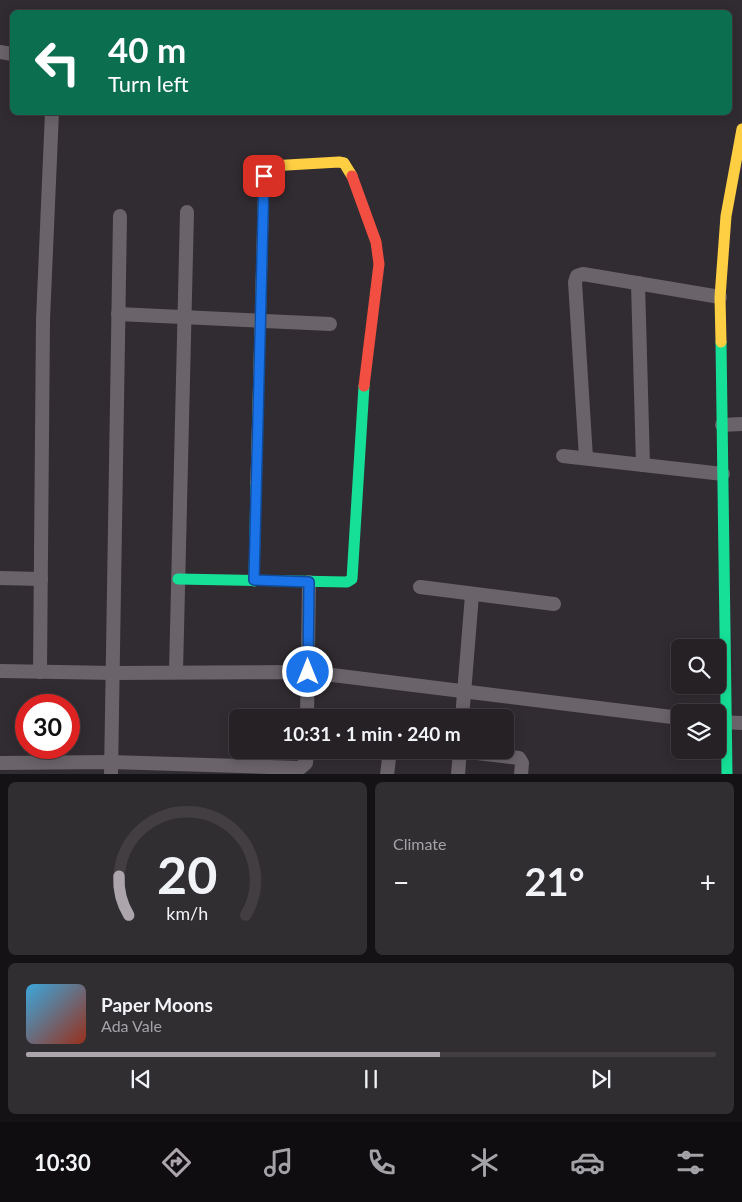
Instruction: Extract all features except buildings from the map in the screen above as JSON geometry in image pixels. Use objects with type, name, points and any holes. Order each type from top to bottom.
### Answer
[{"type":"street","points":[[40,672],[43,320],[52,115]]},
{"type":"street","points":[[722,704],[723,474],[720,297],[726,216],[742,128]]},
{"type":"street","points":[[178,579],[309,582],[347,582],[352,579],[361,417],[379,264],[376,242],[349,169],[344,163],[270,166],[264,176],[254,580]]},
{"type":"street","points":[[176,672],[187,212]]},
{"type":"street","points":[[111,768],[120,216]]},
{"type":"street","points":[[586,458],[576,282],[578,276],[582,274],[720,297]]},
{"type":"street","points":[[638,283],[643,464]]},
{"type":"street","points":[[118,314],[330,324]]},
{"type":"street","points":[[722,425],[742,424]]},
{"type":"street","points":[[563,456],[723,474]]},
{"type":"street","points":[[0,578],[41,579]]},
{"type":"street","points":[[307,709],[309,582]]},
{"type":"street","points":[[420,587],[554,604]]},
{"type":"street","points":[[463,709],[472,595]]},
{"type":"street","points":[[0,671],[114,673],[308,672],[671,717]]},
{"type":"street","points":[[726,723],[742,723]]},
{"type":"street","points":[[514,757],[519,758],[522,764],[521,774]]},
{"type":"street","points":[[0,763],[111,768],[300,768],[306,763],[306,759]]},
{"type":"street","points":[[387,774],[389,759]]},
{"type":"street","points":[[457,759],[458,774]]},
{"type":"street","points":[[726,759],[727,774]]},
{"type":"traffic: fast","points":[[721,342],[727,774]]},
{"type":"traffic: fast","points":[[178,579],[347,582],[352,579],[364,386]]},
{"type":"traffic: fast","points":[[254,581],[256,483]]},
{"type":"traffic: slow","points":[[721,342],[720,297],[726,216],[742,129]]},
{"type":"traffic: slow","points":[[256,483],[264,176],[270,166],[339,162],[344,163],[352,176]]},
{"type":"traffic: jam","points":[[352,176],[376,242],[379,264],[364,386]]},
{"type":"route","points":[[264,176],[254,580],[309,582],[308,672]]}]
